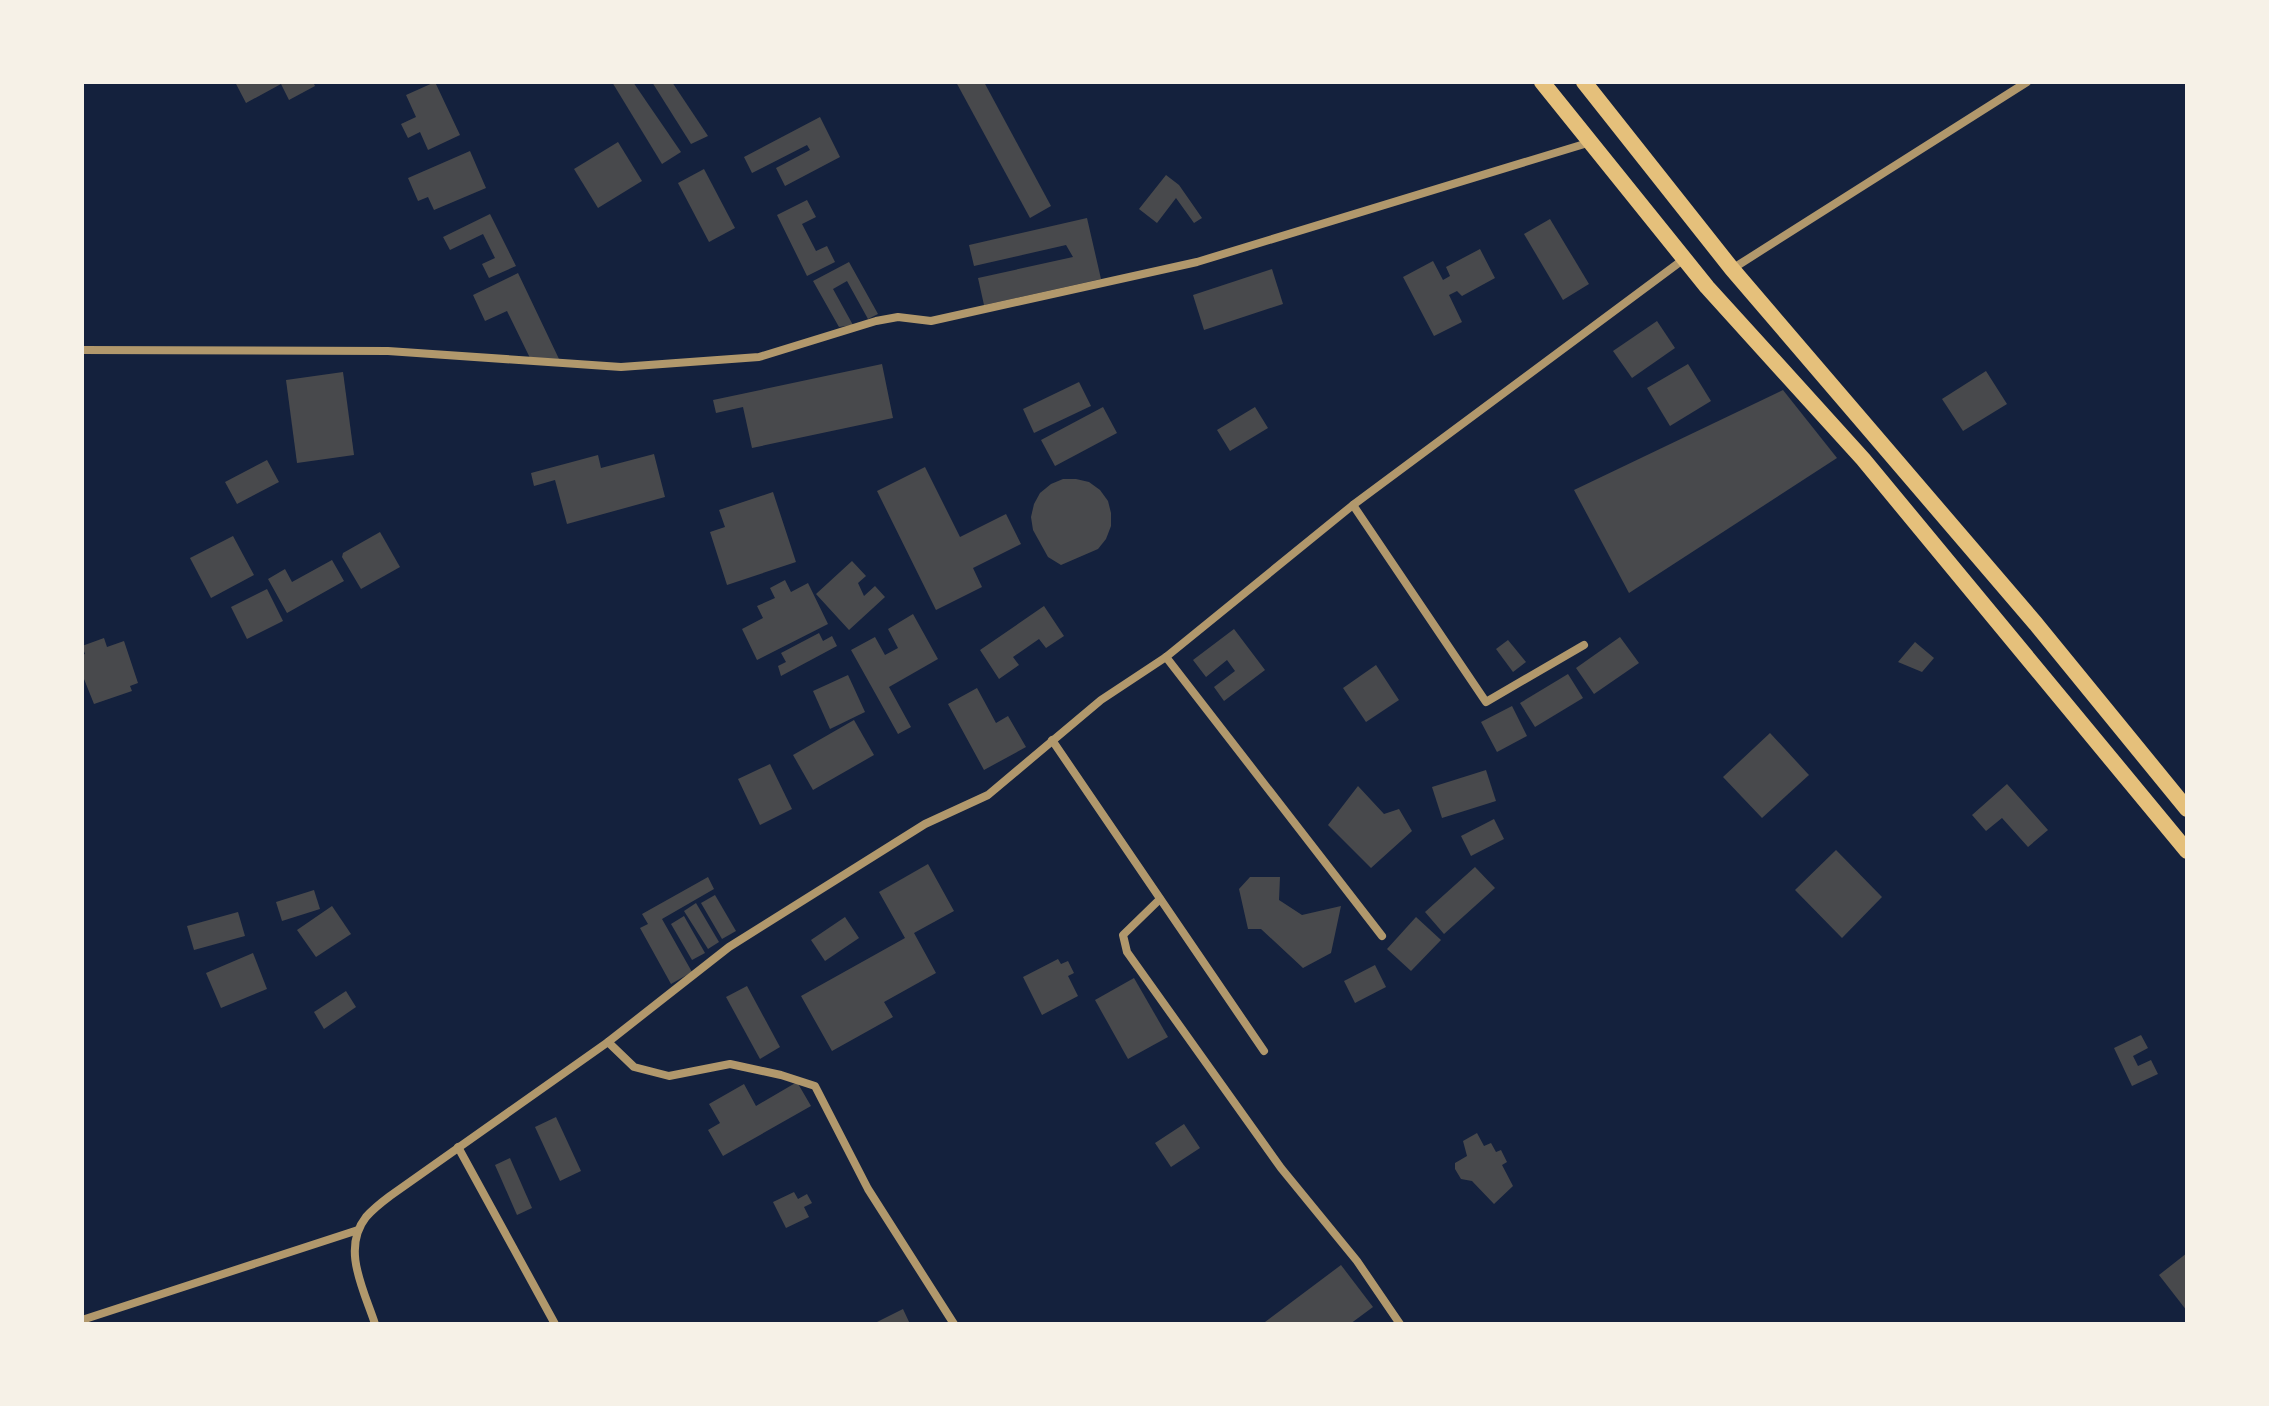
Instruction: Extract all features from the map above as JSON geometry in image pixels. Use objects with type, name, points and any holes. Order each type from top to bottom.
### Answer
[{"type":"highway","points":[[1542,82],[1684,259],[1863,459],[2187,851]]},
{"type":"highway","points":[[1584,82],[1732,269],[2036,624],[2187,809]]},
{"type":"street","points":[[1732,269],[2027,82]]},
{"type":"street","points":[[82,350],[388,351],[621,367],[759,357],[876,321],[898,317],[931,321],[1197,262],[1592,141]]},
{"type":"street","points":[[375,1324],[358,1275],[353,1246],[367,1215],[390,1196],[608,1042],[729,947],[925,824],[988,795],[1101,700],[1166,657],[1353,505],[1684,259]]},
{"type":"street","points":[[1353,505],[1486,702],[1584,645]]},
{"type":"street","points":[[1166,657],[1382,936]]},
{"type":"street","points":[[1052,740],[1264,1051]]},
{"type":"street","points":[[1160,899],[1123,935],[1127,952],[1273,1156],[1357,1261],[1400,1324]]},
{"type":"street","points":[[608,1042],[634,1067],[669,1076],[730,1064],[815,1086],[868,1189],[954,1324]]},
{"type":"street","points":[[458,1147],[555,1324]]},
{"type":"street","points":[[82,1320],[358,1230]]},
{"type":"building","points":[[235,82],[313,82],[315,86],[289,100],[281,84],[246,103]]},
{"type":"building","points":[[435,82],[460,135],[428,150],[420,132],[408,138],[401,124],[416,117],[406,95]]},
{"type":"building","points":[[612,82],[633,82],[681,152],[662,164]]},
{"type":"building","points":[[652,82],[672,82],[708,136],[691,144]]},
{"type":"building","points":[[956,82],[984,82],[1051,206],[1030,218]]},
{"type":"building","points":[[820,117],[840,157],[785,186],[776,168],[810,150],[807,145],[752,173],[744,157]]},
{"type":"building","points":[[618,142],[642,181],[598,208],[574,169]]},
{"type":"building","points":[[470,151],[486,188],[434,210],[428,197],[418,201],[408,178]]},
{"type":"building","points":[[704,169],[735,228],[709,242],[678,183]]},
{"type":"building","points":[[1166,175],[1179,185],[1202,218],[1194,223],[1176,198],[1157,223],[1139,209]]},
{"type":"building","points":[[807,200],[816,217],[802,224],[816,251],[827,246],[835,262],[807,276],[777,215]]},
{"type":"building","points":[[490,214],[516,266],[489,278],[482,264],[495,258],[483,234],[450,250],[443,237]]},
{"type":"building","points":[[1087,218],[1101,279],[984,305],[978,278],[1073,257],[1066,245],[974,266],[969,245]]},
{"type":"building","points":[[1550,219],[1589,284],[1563,300],[1524,234]]},
{"type":"building","points":[[1480,249],[1495,278],[1462,296],[1457,291],[1449,295],[1462,322],[1434,336],[1403,277],[1433,261],[1443,280],[1450,276],[1446,267]]},
{"type":"building","points":[[849,262],[878,314],[868,319],[847,281],[833,289],[853,325],[839,327],[813,281]]},
{"type":"building","points":[[1272,269],[1283,304],[1204,330],[1193,295]]},
{"type":"building","points":[[518,273],[559,359],[530,358],[507,311],[485,321],[473,295]]},
{"type":"building","points":[[1657,321],[1675,348],[1632,378],[1613,351]]},
{"type":"building","points":[[882,364],[893,418],[752,448],[743,407],[716,413],[713,400]]},
{"type":"building","points":[[1688,364],[1711,401],[1670,426],[1647,388]]},
{"type":"building","points":[[1986,371],[2007,404],[1963,431],[1942,399]]},
{"type":"building","points":[[343,372],[354,455],[297,463],[286,380]]},
{"type":"building","points":[[1079,382],[1091,406],[1034,433],[1023,409]]},
{"type":"building","points":[[1783,390],[1837,458],[1629,593],[1574,490]]},
{"type":"building","points":[[1103,407],[1117,433],[1055,466],[1041,440]]},
{"type":"building","points":[[1255,407],[1268,428],[1230,451],[1217,430]]},
{"type":"building","points":[[654,454],[665,497],[567,524],[555,480],[534,486],[531,473],[598,455],[601,468]]},
{"type":"building","points":[[267,460],[279,482],[237,504],[225,482]]},
{"type":"building","points":[[925,467],[960,537],[1006,514],[1021,544],[973,568],[982,587],[936,610],[877,491]]},
{"type":"building","points":[[1063,479],[1089,482],[1100,490],[1108,501],[1111,526],[1098,549],[1061,565],[1048,557],[1033,530],[1031,517],[1040,493]]},
{"type":"building","points":[[773,492],[796,562],[727,585],[710,532],[725,527],[719,510]]},
{"type":"building","points":[[380,532],[400,567],[361,589],[342,557],[343,553]]},
{"type":"building","points":[[233,536],[254,575],[211,598],[190,558]]},
{"type":"building","points":[[332,560],[344,581],[287,613],[268,579],[285,569],[292,582]]},
{"type":"building","points":[[852,561],[866,576],[858,583],[864,596],[875,586],[885,597],[849,630],[816,594]]},
{"type":"building","points":[[785,580],[791,592],[808,583],[828,624],[757,660],[742,629],[763,618],[757,606],[775,598],[770,588]]},
{"type":"building","points":[[267,589],[283,621],[247,639],[231,607]]},
{"type":"building","points":[[1044,606],[1064,636],[1046,648],[1039,639],[1013,657],[1019,665],[999,679],[980,650]]},
{"type":"building","points":[[913,614],[938,659],[889,687],[911,727],[898,734],[851,650],[875,637],[885,655],[898,648],[888,629]]},
{"type":"building","points":[[1234,629],[1265,670],[1224,701],[1214,687],[1235,671],[1227,660],[1206,677],[1193,660]]},
{"type":"building","points":[[819,633],[823,641],[832,636],[837,646],[781,676],[778,666],[786,662],[781,653]]},
{"type":"building","points":[[1620,637],[1639,663],[1594,694],[1576,668]]},
{"type":"building","points":[[104,638],[107,647],[124,641],[138,683],[130,686],[132,691],[94,704],[82,674],[82,655],[85,654],[82,646]]},
{"type":"building","points":[[1508,640],[1526,662],[1513,672],[1496,649]]},
{"type":"building","points":[[1915,642],[1934,658],[1922,672],[1898,662]]},
{"type":"building","points":[[1376,665],[1399,700],[1366,722],[1343,688]]},
{"type":"building","points":[[1568,674],[1583,698],[1535,727],[1520,703]]},
{"type":"building","points":[[848,675],[865,712],[830,729],[813,691]]},
{"type":"building","points":[[977,688],[996,723],[1008,716],[1026,747],[984,770],[948,704]]},
{"type":"building","points":[[1512,706],[1527,736],[1497,752],[1481,722]]},
{"type":"building","points":[[854,720],[874,755],[813,790],[793,755]]},
{"type":"building","points":[[1770,733],[1809,775],[1762,818],[1723,777]]},
{"type":"building","points":[[770,764],[792,809],[760,825],[738,779]]},
{"type":"building","points":[[1486,770],[1496,801],[1442,818],[1432,787]]},
{"type":"building","points":[[2007,784],[2048,830],[2028,847],[2002,818],[1986,831],[1972,815]]},
{"type":"building","points":[[1358,786],[1384,814],[1399,809],[1412,831],[1371,868],[1328,825]]},
{"type":"building","points":[[1494,819],[1504,839],[1471,856],[1461,836]]},
{"type":"building","points":[[1836,850],[1882,897],[1842,938],[1795,890]]},
{"type":"building","points":[[928,864],[954,911],[914,933],[936,973],[884,1002],[893,1017],[832,1051],[801,996],[905,938],[879,892]]},
{"type":"building","points":[[1475,867],[1495,888],[1444,934],[1425,912]]},
{"type":"building","points":[[708,877],[714,889],[662,919],[692,972],[671,984],[640,928],[648,924],[642,914]]},
{"type":"building","points":[[1250,877],[1280,877],[1279,900],[1302,915],[1341,906],[1331,953],[1303,968],[1261,929],[1248,929],[1239,889]]},
{"type":"building","points":[[314,890],[320,909],[282,921],[276,902]]},
{"type":"building","points":[[715,895],[736,931],[722,939],[701,903]]},
{"type":"building","points":[[696,903],[719,942],[708,949],[684,911]]},
{"type":"building","points":[[332,906],[351,934],[316,957],[297,930]]},
{"type":"building","points":[[238,912],[245,936],[194,950],[187,926]]},
{"type":"building","points":[[684,916],[705,953],[692,960],[671,924]]},
{"type":"building","points":[[845,917],[859,938],[825,961],[811,940]]},
{"type":"building","points":[[1416,917],[1441,940],[1411,971],[1387,949]]},
{"type":"building","points":[[253,953],[267,989],[221,1008],[206,973]]},
{"type":"building","points":[[1058,959],[1061,964],[1068,961],[1074,973],[1068,976],[1078,996],[1042,1015],[1023,977]]},
{"type":"building","points":[[1375,965],[1386,987],[1355,1003],[1344,981]]},
{"type":"building","points":[[1134,978],[1168,1037],[1128,1059],[1095,1000]]},
{"type":"building","points":[[747,986],[780,1047],[760,1059],[726,997]]},
{"type":"building","points":[[346,991],[356,1007],[324,1029],[314,1012]]},
{"type":"building","points":[[2141,1035],[2148,1048],[2133,1056],[2138,1066],[2151,1060],[2158,1074],[2132,1086],[2114,1048]]},
{"type":"building","points":[[797,1082],[811,1106],[723,1156],[708,1130],[720,1123],[709,1104],[744,1084],[756,1106]]},
{"type":"building","points":[[556,1117],[581,1171],[560,1181],[535,1127]]},
{"type":"building","points":[[1184,1124],[1200,1148],[1171,1167],[1155,1143]]},
{"type":"building","points":[[1477,1133],[1484,1146],[1491,1143],[1496,1152],[1501,1150],[1507,1162],[1502,1165],[1513,1186],[1494,1204],[1472,1181],[1461,1179],[1455,1169],[1455,1163],[1467,1156],[1463,1141]]},
{"type":"building","points":[[510,1158],[532,1208],[517,1215],[495,1165]]},
{"type":"building","points":[[794,1192],[798,1199],[807,1194],[812,1203],[804,1207],[809,1217],[786,1228],[773,1202]]},
{"type":"building","points":[[2187,1253],[2187,1311],[2159,1275]]},
{"type":"building","points":[[1341,1265],[1373,1307],[1350,1324],[1266,1324],[1265,1322]]},
{"type":"building","points":[[903,1309],[910,1324],[873,1324]]}]
